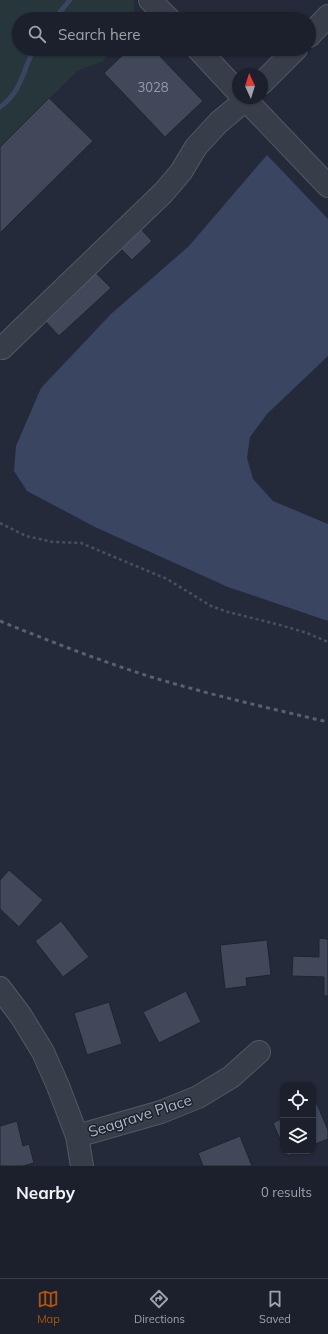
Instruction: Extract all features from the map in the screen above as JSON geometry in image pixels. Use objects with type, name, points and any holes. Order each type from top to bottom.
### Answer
[{"type":"street","points":[[150,0],[162,12]]},
{"type":"street","points":[[316,29],[328,16]]},
{"type":"street","points":[[205,56],[232,84]]},
{"type":"street","points":[[268,77],[289,56]]},
{"type":"street","points":[[0,346],[2,348],[163,193],[181,172],[196,147],[237,104]]},
{"type":"street","points":[[251,104],[328,186]]},
{"type":"street","points":[[0,988],[21,1016],[43,1052],[77,1136],[82,1166]]},
{"type":"street","name":"Seagrave Place","points":[[77,1136],[161,1112],[198,1097],[231,1078],[259,1052]]},
{"type":"path","points":[[0,523],[26,536],[53,542],[81,543],[166,579],[210,606],[307,633],[328,642]]},
{"type":"shaded area","points":[[0,0],[132,0],[134,2],[134,12],[12,12],[12,56],[107,56],[103,61],[77,71],[0,148]]},
{"type":"water","points":[[267,155],[328,219],[328,356],[267,414],[250,437],[247,458],[253,479],[273,501],[328,524],[328,621],[228,587],[97,528],[27,491],[14,471],[16,446],[41,388],[111,314],[189,246]]},
{"type":"building","points":[[122,56],[160,56],[203,101],[165,137],[104,73]]},
{"type":"building","points":[[49,98],[93,141],[0,233],[0,147]]},
{"type":"building","points":[[140,228],[152,241],[132,260],[120,248]]},
{"type":"building","points":[[95,272],[111,288],[59,336],[44,320]]},
{"type":"building","points":[[9,870],[43,900],[19,927],[0,909],[0,880]]},
{"type":"building","points":[[61,921],[89,957],[63,977],[35,941]]},
{"type":"building","points":[[319,938],[328,939],[328,996],[324,996],[324,977],[292,976],[293,956],[319,957]]},
{"type":"building","points":[[267,940],[271,975],[246,978],[247,986],[225,989],[220,945]]},
{"type":"building","points":[[186,991],[201,1022],[159,1043],[143,1012]]},
{"type":"building","points":[[109,1002],[122,1044],[87,1055],[74,1013]]},
{"type":"building","points":[[316,1104],[328,1130],[328,1139],[316,1144],[316,1118]]},
{"type":"building","points":[[280,1120],[280,1139],[273,1123]]},
{"type":"building","points":[[17,1121],[23,1146],[29,1144],[34,1163],[23,1166],[0,1166],[0,1126]]},
{"type":"building","points":[[240,1136],[252,1166],[203,1166],[198,1153]]},
{"type":"waterway","points":[[60,12],[70,0]]},
{"type":"waterway","points":[[0,107],[13,95],[21,81],[30,56]]},
{"type":"railway","points":[[0,621],[74,650],[170,683],[328,722]]}]
